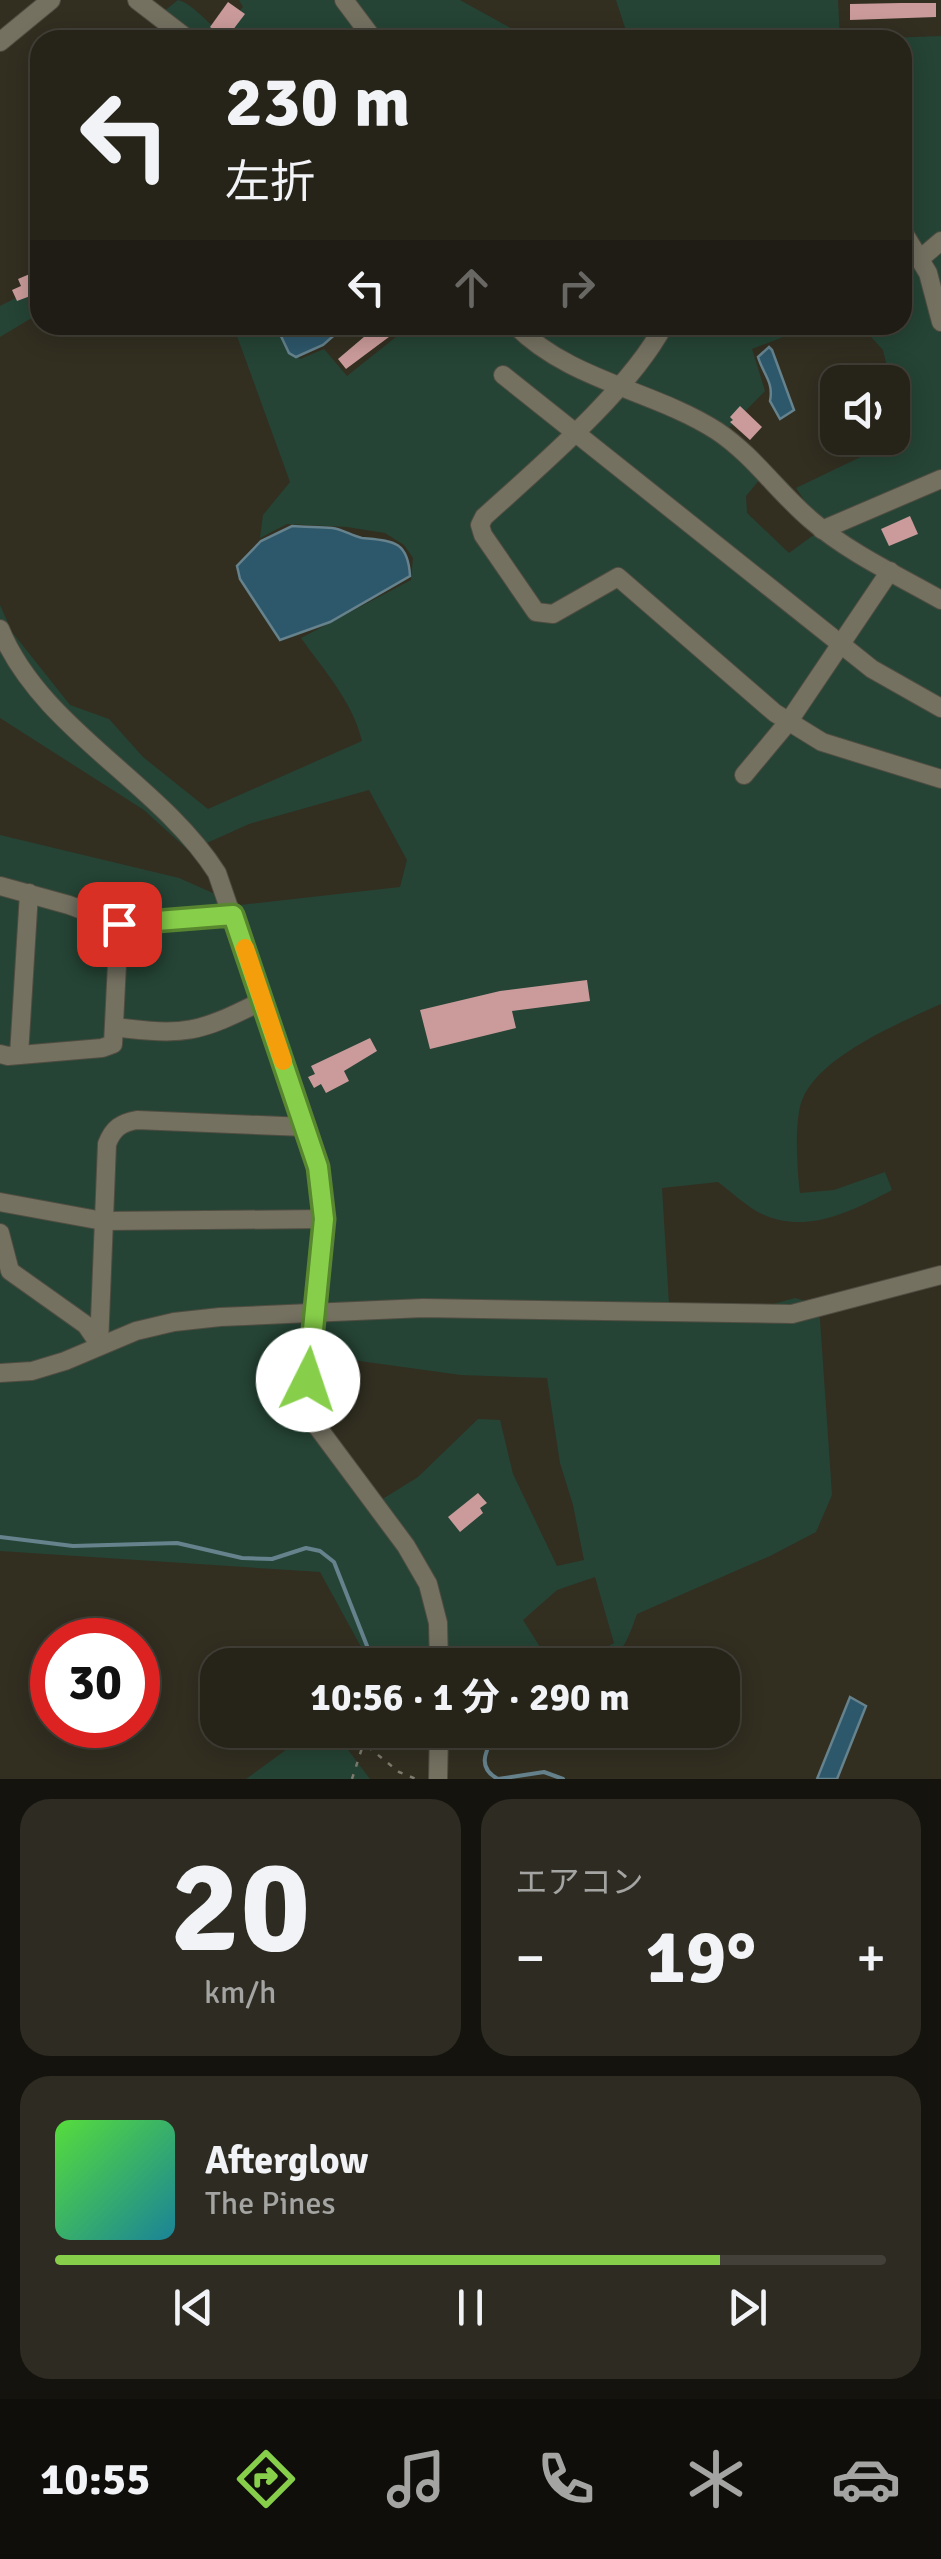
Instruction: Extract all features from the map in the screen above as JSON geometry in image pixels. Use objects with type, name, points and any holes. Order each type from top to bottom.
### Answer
[{"type":"street","points":[[0,42],[50,0]]},
{"type":"street","points":[[136,0],[175,30]]},
{"type":"street","points":[[344,0],[365,30]]},
{"type":"street","points":[[921,258],[941,241]]},
{"type":"street","points":[[912,245],[921,258],[941,322]]},
{"type":"street","points":[[528,335],[555,356],[714,430],[738,447],[822,530],[941,600]]},
{"type":"street","points":[[657,335],[618,387],[484,517],[480,525],[482,535],[536,612],[553,614],[618,577],[774,713],[822,742],[941,779]]},
{"type":"street","points":[[503,375],[872,669],[941,708]]},
{"type":"street","points":[[822,530],[941,478]]},
{"type":"street","points":[[744,775],[788,721],[890,571]]},
{"type":"street","points":[[0,628],[44,695],[204,852],[217,873],[318,1167],[324,1219],[308,1402],[313,1421],[406,1546],[428,1584],[438,1623],[439,1648]]},
{"type":"street","points":[[0,886],[119,924],[233,915]]},
{"type":"street","points":[[29,894],[10,1054],[113,1044],[119,924]]},
{"type":"street","points":[[114,1027],[158,1032],[199,1030],[262,1001]]},
{"type":"street","points":[[99,1345],[107,1144],[112,1133],[122,1123],[137,1120],[305,1128]]},
{"type":"street","points":[[0,1202],[103,1221],[324,1219]]},
{"type":"street","points":[[0,1233],[5,1273],[86,1325],[99,1345]]},
{"type":"street","points":[[0,1373],[32,1371],[174,1322],[220,1317],[424,1308],[792,1314],[941,1275]]},
{"type":"street","points":[[438,1779],[439,1748]]},
{"type":"path","points":[[352,1779],[362,1748],[367,1746],[400,1772],[416,1779]]},
{"type":"green space","points":[[178,0],[218,30],[186,30],[163,12]]},
{"type":"green space","points":[[239,0],[460,0],[514,30],[222,30],[243,7]]},
{"type":"green space","points":[[616,0],[838,0],[840,30],[626,30]]},
{"type":"green space","points":[[941,36],[941,1004],[843,1055],[811,1084],[799,1109],[800,1193],[834,1190],[885,1172],[892,1190],[843,1213],[809,1222],[791,1222],[756,1211],[718,1182],[662,1188],[669,1304],[766,1306],[795,1298],[819,1305],[832,1495],[816,1532],[637,1614],[622,1648],[605,1648],[614,1643],[595,1577],[557,1590],[523,1620],[541,1648],[362,1648],[320,1572],[0,1551],[0,835],[179,878],[240,905],[400,887],[407,860],[369,790],[249,824],[189,851],[144,810],[0,718],[0,605],[12,632],[70,705],[109,719],[143,757],[208,809],[362,741],[345,699],[301,638],[411,580],[413,558],[404,545],[385,533],[347,527],[287,524],[260,538],[263,515],[290,482],[237,335],[282,335],[300,359],[324,349],[347,376],[398,335],[788,335],[752,349],[765,391],[718,439],[761,478],[746,496],[747,513],[789,553],[815,534],[810,509],[796,488],[865,455],[910,455],[910,365],[887,365],[883,350],[869,335],[912,335],[912,37]],"holes":[[[316,1355],[461,1375],[547,1378],[560,1463],[584,1560],[557,1566],[513,1474],[500,1420],[478,1419],[418,1477],[381,1500],[319,1419],[314,1401]]]},
{"type":"green space","points":[[30,291],[30,319],[0,337],[0,306]]},
{"type":"green space","points":[[288,1748],[347,1748],[370,1779],[246,1779]]},
{"type":"water","points":[[280,335],[334,335],[296,357],[289,353]]},
{"type":"water","points":[[769,347],[794,410],[780,419],[770,401],[769,383],[758,357]]},
{"type":"water","points":[[292,526],[336,529],[396,545],[406,555],[410,576],[330,622],[280,640],[240,579],[237,566],[261,541]]},
{"type":"water","points":[[850,1697],[866,1706],[837,1779],[817,1779]]},
{"type":"building","points":[[228,2],[245,14],[233,30],[210,27]]},
{"type":"building","points":[[936,3],[936,17],[850,20],[850,4]]},
{"type":"building","points":[[30,274],[30,296],[17,301],[12,290],[21,286],[18,279]]},
{"type":"building","points":[[366,335],[392,335],[346,369],[338,359]]},
{"type":"building","points":[[740,406],[762,427],[750,440],[730,422]]},
{"type":"building","points":[[910,516],[918,534],[889,546],[881,529]]},
{"type":"building","points":[[587,980],[590,1001],[512,1011],[516,1028],[430,1049],[420,1010],[500,991]]},
{"type":"building","points":[[370,1038],[377,1051],[344,1071],[349,1081],[326,1093],[321,1084],[314,1088],[308,1077],[315,1074],[311,1066]]},
{"type":"building","points":[[478,1493],[487,1503],[480,1508],[483,1513],[460,1532],[448,1517]]},
{"type":"waterway","points":[[0,1537],[73,1546],[177,1543],[242,1558],[272,1559],[306,1548],[320,1551],[334,1562],[368,1648]]},
{"type":"waterway","points":[[488,1748],[485,1763],[498,1779]]},
{"type":"waterway","points":[[498,1779],[544,1772],[563,1779]]},
{"type":"slow traffic","points":[[245,948],[283,1061]]},
{"type":"route","points":[[119,924],[233,915],[318,1167],[324,1219],[308,1380]]}]
